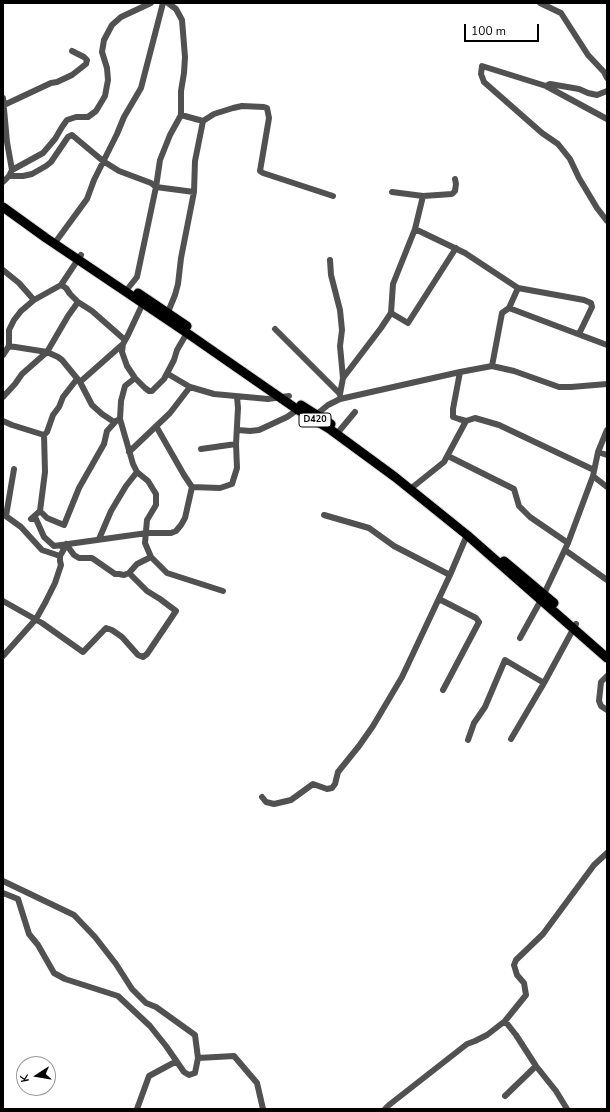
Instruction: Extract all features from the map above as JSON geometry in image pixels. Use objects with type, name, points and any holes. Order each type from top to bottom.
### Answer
[{"type":"highway","name":"D420","points":[[3,200],[79,258],[168,312],[395,477],[470,535]]},
{"type":"highway","name":"D420","points":[[3,207],[187,333],[286,397]]},
{"type":"highway","name":"D420","points":[[300,408],[317,414],[389,465],[543,597],[607,658]]},
{"type":"highway","name":"D420","points":[[575,626],[607,650]]},
{"type":"street","points":[[3,182],[11,173],[43,153],[56,139],[67,120],[76,117],[88,117],[96,111],[104,96],[107,86],[107,68],[102,52],[104,40],[112,25],[121,17],[151,3]]},
{"type":"street","points":[[57,240],[87,199],[94,180],[128,109],[141,88],[163,3]]},
{"type":"street","points":[[129,287],[137,278],[146,241],[160,160],[170,135],[181,115],[181,91],[185,57],[183,29],[179,14],[168,3]]},
{"type":"street","points":[[540,3],[561,14],[588,55],[604,72],[607,78]]},
{"type":"street","points":[[11,173],[4,102],[56,82],[78,71],[86,64],[87,60],[72,51]]},
{"type":"street","points":[[607,119],[546,86],[482,66],[481,74],[484,82],[542,134],[558,144],[570,158],[579,178],[597,208],[607,221]]},
{"type":"street","points":[[546,86],[550,84],[579,89],[597,95],[607,91]]},
{"type":"street","points":[[168,312],[175,295],[194,192],[195,161],[203,121],[214,114],[242,106],[267,108],[269,118],[260,171],[333,196]]},
{"type":"street","points":[[181,115],[203,121]]},
{"type":"street","points":[[11,173],[24,176],[32,174],[46,166],[51,162],[53,157],[72,135],[103,162],[119,171],[151,183],[156,187],[194,192]]},
{"type":"street","points":[[392,192],[423,196],[452,194],[455,191],[455,179]]},
{"type":"street","points":[[343,378],[391,314],[393,284],[415,230],[423,196]]},
{"type":"street","points":[[415,230],[465,253],[518,288],[584,300],[591,303],[592,307],[579,334]]},
{"type":"street","points":[[391,314],[408,323],[456,248]]},
{"type":"street","points":[[3,355],[9,346],[6,329],[34,300],[61,286],[79,258]]},
{"type":"street","points":[[330,260],[331,275],[340,310],[342,330],[340,346],[343,378],[340,396]]},
{"type":"street","points":[[3,270],[34,300]]},
{"type":"street","points":[[61,286],[66,288],[78,302],[92,311],[124,342]]},
{"type":"street","points":[[492,366],[502,313],[509,308],[518,288]]},
{"type":"street","points":[[3,397],[22,374],[46,352],[78,302]]},
{"type":"street","points":[[143,303],[124,342],[122,352],[124,360],[134,378],[149,391],[156,389],[168,374],[177,350],[187,333]]},
{"type":"street","points":[[509,308],[607,345]]},
{"type":"street","points":[[275,329],[340,396]]},
{"type":"street","points":[[124,342],[63,397],[59,407],[53,415],[47,432],[44,435],[45,472],[40,511],[31,519],[36,519],[47,541],[54,546],[147,533],[172,533],[176,531],[185,518],[192,487],[156,426]]},
{"type":"street","points":[[9,346],[46,352],[62,360],[79,381],[92,405],[102,414],[117,420],[137,472],[148,482],[156,494],[156,505],[154,512],[147,520],[145,544],[151,557],[167,573],[223,591]]},
{"type":"street","points":[[317,414],[340,396],[492,366],[514,371],[559,387],[571,388],[607,384]]},
{"type":"street","points":[[460,372],[453,409],[453,417],[466,420],[475,418],[498,425],[594,473],[607,487]]},
{"type":"street","points":[[168,374],[190,387],[214,394],[268,399],[286,397]]},
{"type":"street","points":[[40,511],[47,518],[64,525],[79,488],[104,444],[107,431],[117,420],[125,386],[134,378]]},
{"type":"street","points":[[129,452],[170,413],[190,387]]},
{"type":"street","points":[[192,487],[220,488],[232,484],[237,468],[237,397]]},
{"type":"street","points":[[238,430],[259,430],[282,420],[300,408]]},
{"type":"street","points":[[340,430],[355,412]]},
{"type":"street","points":[[414,486],[444,462],[466,420]]},
{"type":"street","points":[[3,421],[12,426],[44,435]]},
{"type":"street","points":[[520,638],[543,597],[568,543],[594,473],[598,452],[607,430]]},
{"type":"street","points":[[201,449],[236,444]]},
{"type":"street","points":[[598,452],[607,455]]},
{"type":"street","points":[[448,456],[514,489],[519,506],[530,517],[568,543]]},
{"type":"street","points":[[14,469],[5,515],[21,527],[42,550],[60,556]]},
{"type":"street","points":[[99,539],[111,511],[126,486],[137,472]]},
{"type":"street","points":[[324,515],[369,528],[394,546],[450,575]]},
{"type":"street","points":[[262,797],[266,802],[274,804],[291,800],[313,784],[327,789],[332,788],[335,784],[338,772],[373,726],[402,677],[470,535]]},
{"type":"street","points":[[3,656],[36,620],[59,572],[61,566],[60,556],[64,549],[64,545]]},
{"type":"street","points":[[64,545],[79,558],[86,557],[96,560],[115,574],[124,575],[129,573],[137,564],[151,557]]},
{"type":"street","points":[[565,550],[606,576]]},
{"type":"street","points":[[3,601],[36,620],[83,652],[106,628],[122,637],[138,654],[143,657],[147,654],[176,611],[147,591],[129,573]]},
{"type":"street","points":[[439,599],[476,618],[479,622],[443,690]]},
{"type":"street","points":[[511,739],[575,626]]},
{"type":"street","points":[[468,740],[474,723],[485,707],[505,660],[544,683]]},
{"type":"street","points":[[607,676],[601,682],[598,701],[601,706],[607,710]]},
{"type":"street","points":[[385,1109],[467,1044],[487,1035],[505,1021],[526,996],[524,983],[517,975],[514,965],[516,960],[543,934],[594,865],[607,853]]},
{"type":"street","points":[[3,881],[74,915],[116,964],[132,989],[146,1003],[156,1007],[195,1035],[198,1058],[196,1073],[189,1075],[184,1072],[175,1062],[166,1046],[150,1026],[118,996],[65,979],[54,973],[29,934],[18,899],[3,893]]},
{"type":"street","points":[[505,1021],[536,1066],[556,1091],[566,1109]]},
{"type":"street","points":[[198,1058],[234,1056],[257,1083],[263,1109]]},
{"type":"street","points":[[138,1109],[149,1076],[175,1062]]},
{"type":"street","points":[[505,1096],[536,1066]]}]
